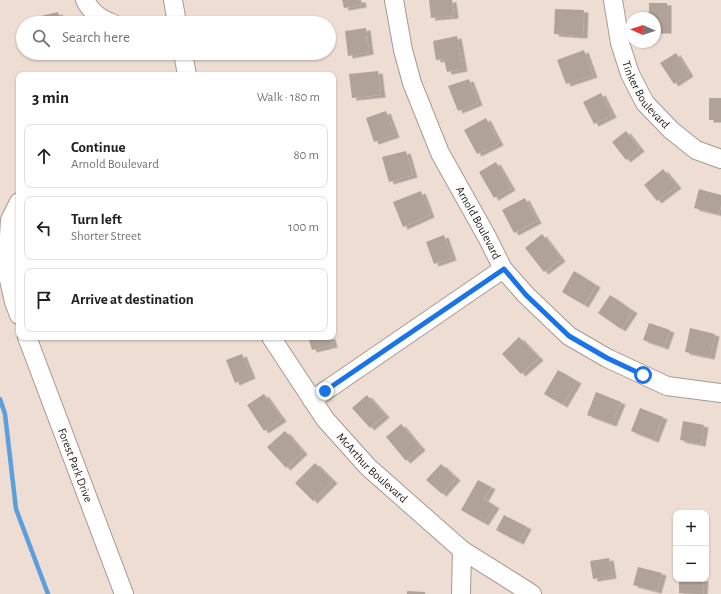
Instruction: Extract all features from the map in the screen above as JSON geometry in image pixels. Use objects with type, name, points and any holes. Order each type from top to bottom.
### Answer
[{"type":"street","points":[[85,0],[89,8],[98,16]]},
{"type":"street","points":[[173,0],[173,16]]},
{"type":"street","name":"Arnold Boulevard","points":[[394,0],[403,50],[412,83],[440,153],[504,269],[526,295],[569,336],[607,358],[667,386],[721,394]]},
{"type":"street","name":"Tinker Boulevard","points":[[613,0],[620,43],[630,74],[645,103],[672,130],[696,150],[721,159]]},
{"type":"street","points":[[184,60],[186,72]]},
{"type":"street","points":[[16,208],[10,220],[7,271],[16,308]]},
{"type":"street","points":[[312,400],[504,269]]},
{"type":"street","name":"Forest Park Drive","points":[[28,340],[124,594]]},
{"type":"street","name":"McArthur Boulevard","points":[[273,340],[325,419],[368,467],[462,550],[532,594]]},
{"type":"street","points":[[461,594],[462,550]]},
{"type":"building","points":[[342,0],[361,0],[362,5],[344,8]]},
{"type":"building","points":[[429,0],[452,0],[454,16],[431,18]]},
{"type":"building","points":[[649,3],[667,3],[667,31],[661,31],[661,12],[649,12]]},
{"type":"building","points":[[555,9],[584,10],[583,36],[554,34]]},
{"type":"building","points":[[58,12],[59,16],[41,16]]},
{"type":"building","points":[[366,28],[369,52],[348,56],[345,31]]},
{"type":"building","points":[[457,36],[463,69],[447,72],[444,59],[436,60],[433,41]]},
{"type":"building","points":[[584,50],[593,75],[566,84],[557,60]]},
{"type":"building","points":[[676,53],[689,74],[674,84],[660,63]]},
{"type":"building","points":[[378,71],[381,95],[352,98],[349,74]]},
{"type":"building","points":[[469,79],[478,103],[458,111],[448,86]]},
{"type":"building","points":[[601,93],[612,115],[594,124],[583,102]]},
{"type":"building","points":[[709,98],[721,98],[721,120],[709,120]]},
{"type":"building","points":[[386,111],[395,135],[374,142],[366,118]]},
{"type":"building","points":[[486,118],[499,143],[477,154],[464,130]]},
{"type":"building","points":[[626,131],[640,149],[626,160],[612,142]]},
{"type":"building","points":[[406,151],[413,175],[389,182],[382,157]]},
{"type":"building","points":[[496,162],[511,188],[494,198],[479,172]]},
{"type":"building","points":[[663,169],[677,186],[657,201],[644,185]]},
{"type":"building","points":[[699,189],[721,195],[719,214],[694,208]]},
{"type":"building","points":[[421,191],[430,215],[403,227],[393,202]]},
{"type":"building","points":[[525,198],[537,221],[514,233],[502,210]]},
{"type":"building","points":[[542,234],[561,259],[544,272],[525,248]]},
{"type":"building","points":[[444,235],[452,258],[434,264],[426,242]]},
{"type":"building","points":[[574,271],[596,285],[584,305],[562,292]]},
{"type":"building","points":[[610,295],[633,311],[621,329],[598,313]]},
{"type":"building","points":[[649,323],[670,330],[664,347],[643,340]]},
{"type":"building","points":[[690,328],[715,334],[710,357],[685,352]]},
{"type":"building","points":[[519,337],[539,358],[521,374],[502,354]]},
{"type":"building","points":[[309,340],[332,340],[333,345],[312,350]]},
{"type":"building","points":[[242,354],[251,376],[235,383],[226,360]]},
{"type":"building","points":[[558,370],[577,381],[563,405],[544,394]]},
{"type":"building","points":[[596,392],[621,402],[612,424],[587,415]]},
{"type":"building","points":[[264,394],[282,419],[264,431],[247,405]]},
{"type":"building","points":[[367,395],[385,415],[370,428],[352,408]]},
{"type":"building","points":[[640,408],[663,417],[654,440],[631,431]]},
{"type":"building","points":[[683,421],[704,425],[701,444],[680,440]]},
{"type":"building","points":[[401,424],[421,448],[406,461],[386,437]]},
{"type":"building","points":[[285,431],[303,452],[286,468],[267,447]]},
{"type":"building","points":[[315,463],[333,481],[313,501],[295,483]]},
{"type":"building","points":[[441,464],[456,478],[442,494],[426,480]]},
{"type":"building","points":[[478,480],[491,487],[484,499],[495,506],[484,523],[461,510]]},
{"type":"building","points":[[504,515],[527,527],[519,542],[496,530]]},
{"type":"building","points":[[609,558],[612,576],[593,579],[590,561]]},
{"type":"building","points":[[638,567],[662,573],[657,591],[633,585]]},
{"type":"building","points":[[679,582],[704,582],[703,594],[679,593]]},
{"type":"building","points":[[407,591],[425,592],[425,594],[407,594]]},
{"type":"waterway","points":[[0,399],[5,414],[16,509],[48,594]]},
{"type":"route","points":[[325,391],[504,269],[526,295],[569,336],[607,358],[643,375]]}]
